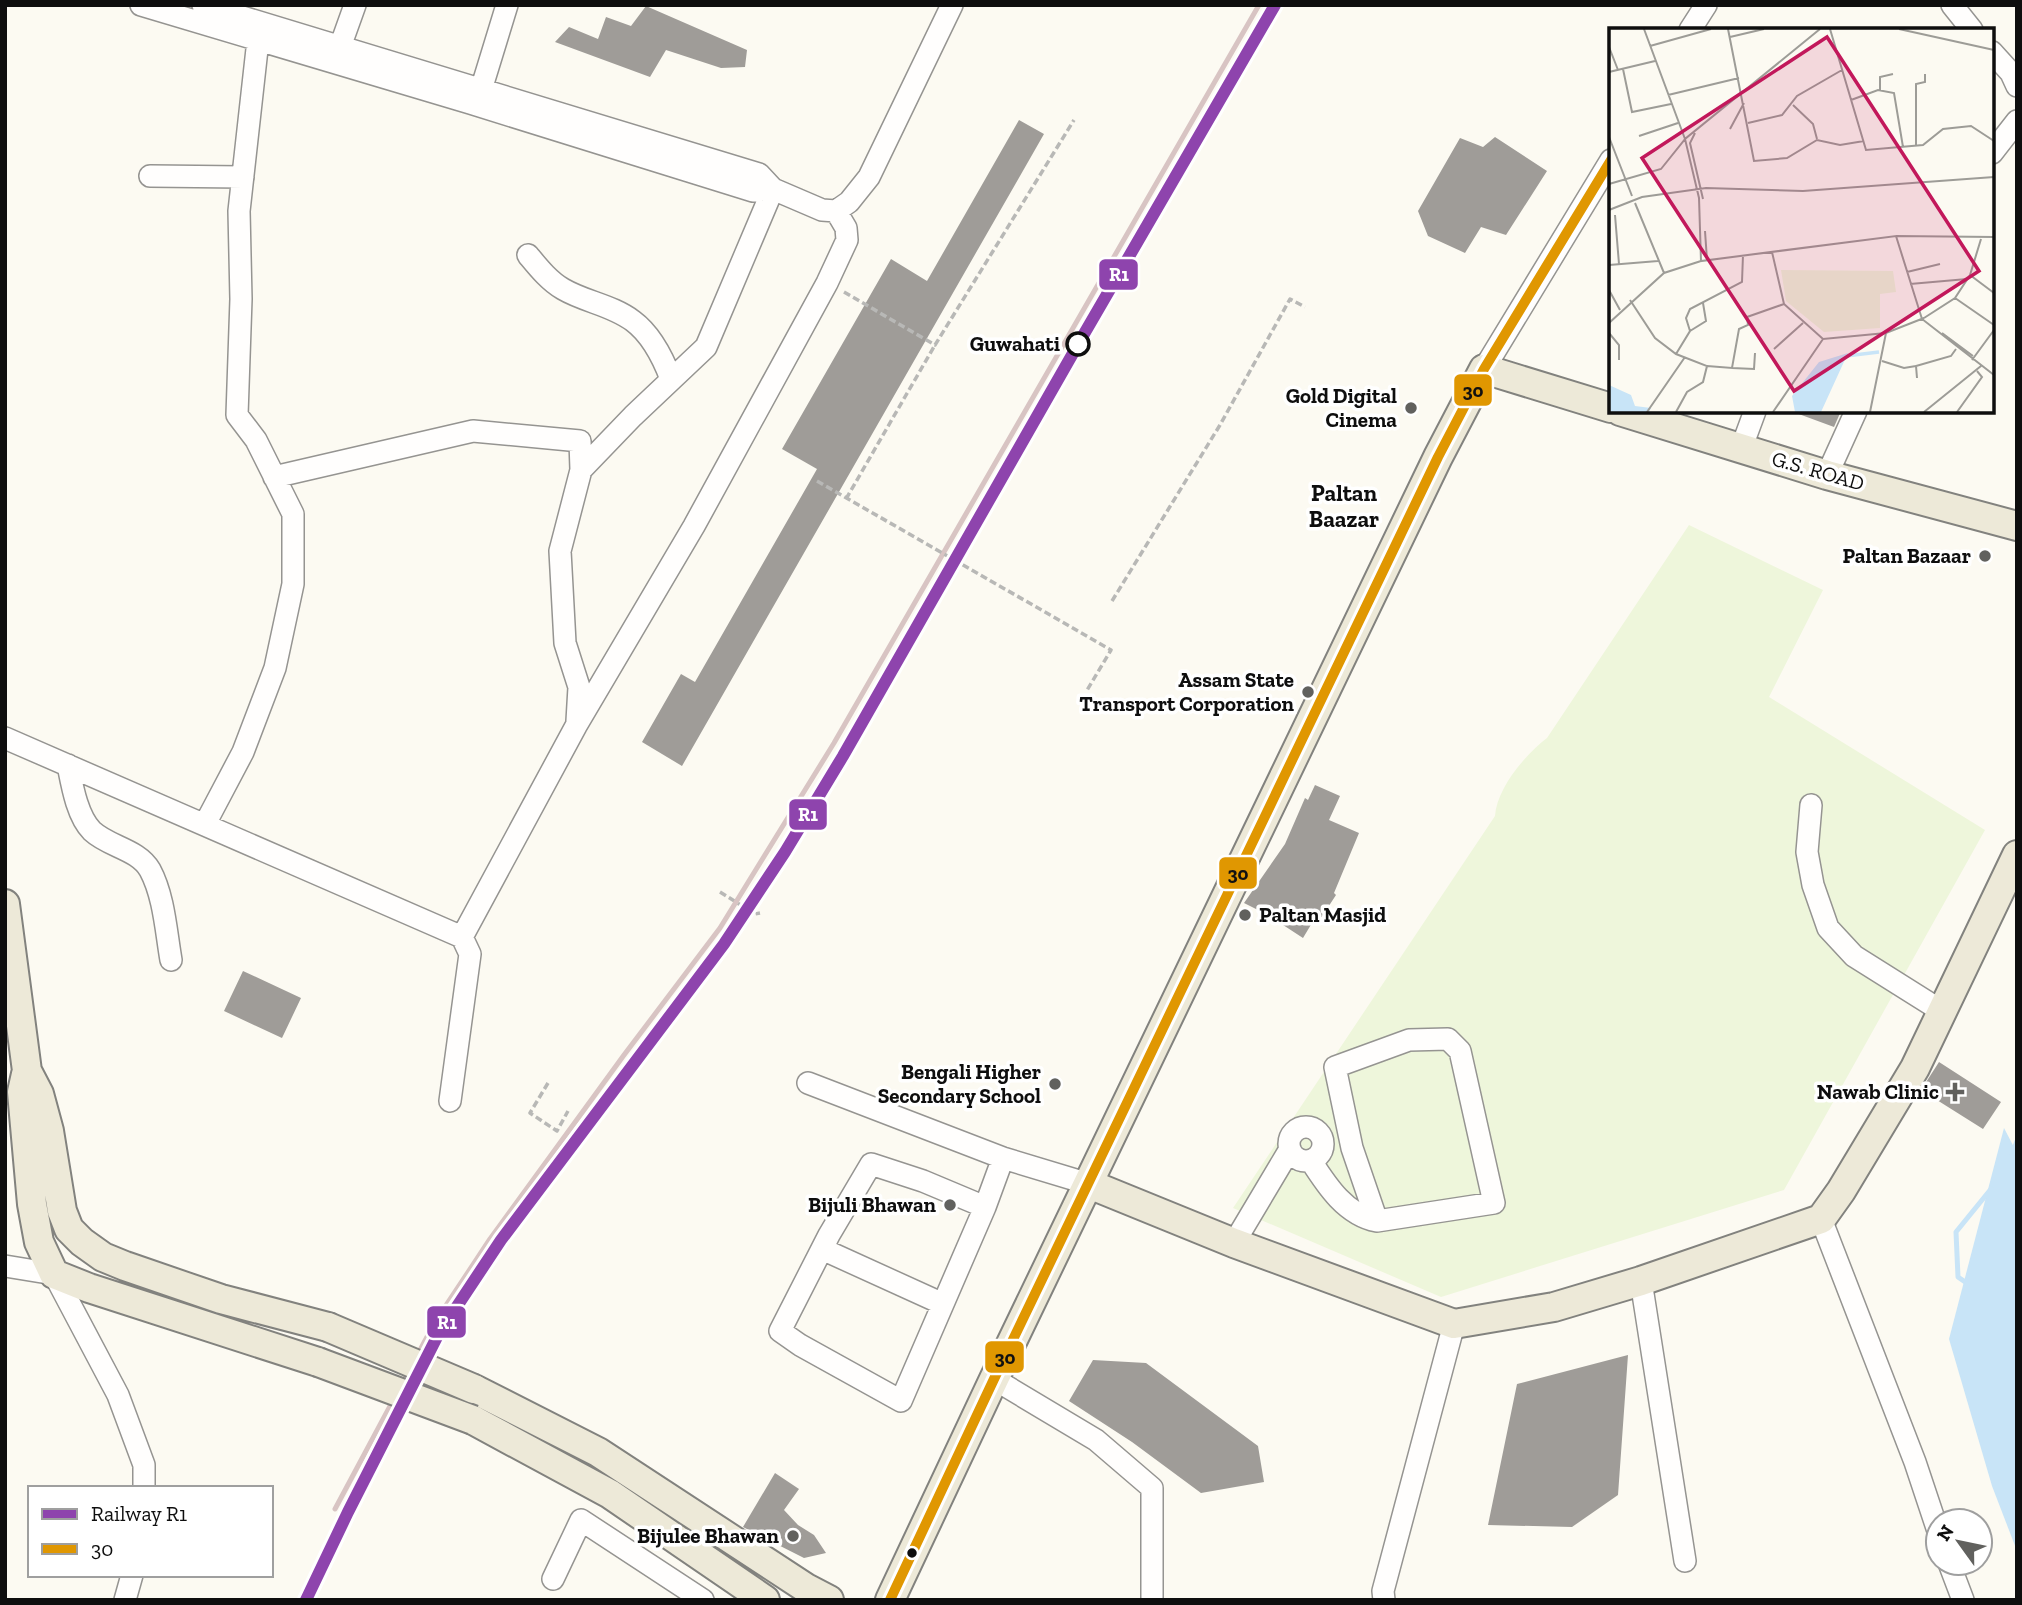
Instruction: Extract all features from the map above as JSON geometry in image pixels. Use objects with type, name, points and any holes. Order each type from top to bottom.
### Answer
[{"type":"main road","points":[[890,1600],[994,1378],[1438,457],[1484,369],[1609,407]]},
{"type":"main road","name":"G.S. ROAD","points":[[1626,413],[1827,475],[2017,526]]},
{"type":"main road","points":[[1089,1184],[1234,1243],[1454,1324],[1554,1307],[1641,1281],[1821,1219],[1842,1191],[1915,1069],[2017,855]]},
{"type":"main road","points":[[5,904],[33,1083],[48,1131],[62,1211],[69,1228],[82,1242],[103,1257],[125,1266],[221,1299],[328,1327],[474,1389],[598,1452],[817,1594]]},
{"type":"main road","points":[[33,1083],[22,1092],[32,1205],[39,1242],[54,1274],[89,1288],[306,1358],[473,1420],[610,1494],[765,1600]]},
{"type":"street","points":[[141,5],[258,40],[479,98]]},
{"type":"street","points":[[203,5],[340,47],[479,98],[753,191],[773,189],[822,210],[836,211],[849,202],[869,177],[953,5]]},
{"type":"street","points":[[340,47],[355,5]]},
{"type":"street","points":[[479,98],[507,5]]},
{"type":"street","points":[[1691,28],[1706,5]]},
{"type":"street","points":[[1952,5],[1970,28]]},
{"type":"street","points":[[205,824],[243,752],[275,668],[293,584],[293,514],[256,440],[237,415],[241,299],[239,211],[258,40]]},
{"type":"street","points":[[1994,54],[2015,77]]},
{"type":"street","points":[[1994,150],[2017,121]]},
{"type":"street","points":[[1484,369],[1609,163]]},
{"type":"street","points":[[150,176],[243,177]]},
{"type":"street","points":[[581,470],[706,347],[773,189]]},
{"type":"street","points":[[462,937],[576,726],[694,526],[827,282],[847,240],[846,228],[836,211]]},
{"type":"street","points":[[528,255],[563,289],[632,320],[657,348],[671,379]]},
{"type":"street","points":[[1741,449],[1754,413]]},
{"type":"street","points":[[1827,475],[1855,413]]},
{"type":"street","points":[[274,477],[473,431],[580,442],[581,470],[560,551],[565,643],[579,687],[576,726]]},
{"type":"street","points":[[5,738],[462,937],[470,954],[450,1101]]},
{"type":"street","points":[[68,765],[77,804],[92,831],[135,855],[149,869],[159,895],[171,960]]},
{"type":"street","points":[[1811,805],[1807,852],[1813,885],[1828,928],[1854,956],[1943,1012]]},
{"type":"street","points":[[1311,1161],[1330,1191],[1363,1218],[1377,1221],[1494,1203],[1460,1051],[1448,1039],[1409,1040],[1335,1067],[1353,1148],[1377,1221]]},
{"type":"street","points":[[808,1083],[1003,1158],[1089,1184]]},
{"type":"street","points":[[1234,1243],[1290,1149],[1291,1136],[1302,1128],[1315,1129],[1320,1134],[1324,1147],[1322,1153],[1311,1161],[1304,1162],[1298,1160],[1290,1149]]},
{"type":"street","points":[[985,1208],[923,1181],[871,1164],[822,1249],[780,1331],[800,1345],[901,1401],[985,1208],[1003,1158]]},
{"type":"street","points":[[1821,1219],[1930,1507]]},
{"type":"street","points":[[822,1249],[943,1304]]},
{"type":"street","points":[[5,1266],[54,1274],[118,1395],[144,1465],[144,1486]]},
{"type":"street","points":[[1641,1281],[1685,1561]]},
{"type":"street","points":[[1384,1600],[1382,1591],[1454,1324]]},
{"type":"street","points":[[994,1378],[1096,1440],[1152,1488],[1152,1600]]},
{"type":"street","points":[[553,1579],[581,1520],[703,1600]]},
{"type":"street","points":[[125,1600],[131,1577]]},
{"type":"street","points":[[1954,1577],[1963,1600]]},
{"type":"path","points":[[846,499],[935,345],[1074,120]]},
{"type":"path","points":[[827,282],[935,345]]},
{"type":"path","points":[[1112,601],[1220,425],[1290,299],[1305,307]]},
{"type":"path","points":[[817,481],[1111,650],[1086,692]]},
{"type":"path","points":[[720,892],[755,914],[760,913]]},
{"type":"path","points":[[548,1083],[530,1113],[557,1131],[568,1111]]},
{"type":"green space","points":[[1689,525],[1823,590],[1769,697],[1985,830],[1784,1190],[1441,1297],[1233,1208],[1495,816],[1507,783],[1530,753],[1547,738]]},
{"type":"water","points":[[2004,1128],[2017,1153],[2017,1551],[1992,1486],[1949,1339]]},
{"type":"building","points":[[646,6],[747,50],[745,67],[721,68],[666,50],[650,77],[555,42],[569,27],[598,39],[606,17],[631,26]]},
{"type":"building","points":[[1019,120],[1044,134],[682,766],[642,742],[681,674],[695,682],[817,469],[782,449],[891,259],[927,281]]},
{"type":"building","points":[[1495,137],[1547,171],[1506,235],[1481,227],[1465,253],[1428,236],[1418,211],[1460,138],[1483,147]]},
{"type":"building","points":[[1796,413],[1840,413],[1834,427]]},
{"type":"building","points":[[1315,785],[1340,796],[1329,820],[1359,833],[1334,893],[1336,895],[1319,921],[1315,918],[1303,938],[1244,903],[1285,844],[1305,798],[1308,800]]},
{"type":"building","points":[[243,971],[301,998],[282,1038],[224,1011]]},
{"type":"building","points":[[1939,1062],[2001,1102],[1983,1129],[1921,1090]]},
{"type":"building","points":[[1628,1355],[1618,1495],[1572,1527],[1488,1525],[1517,1384]]},
{"type":"building","points":[[1093,1360],[1146,1363],[1258,1446],[1264,1482],[1201,1493],[1132,1442],[1069,1401]]},
{"type":"building","points":[[775,1473],[799,1489],[784,1510],[798,1525],[814,1535],[826,1553],[804,1558],[743,1527]]},
{"type":"waterway","points":[[2012,1155],[2017,1141]]},
{"type":"waterway","points":[[1968,1284],[1958,1277],[1956,1232],[1991,1189]]},
{"type":"railway","points":[[335,1509],[435,1322],[490,1239],[720,928],[834,743],[1259,5]]},
{"type":"rail line","name":"R1","points":[[306,1600],[438,1335],[501,1240],[724,944],[785,852],[843,756],[1275,5]]},
{"type":"transit line","name":"30","points":[[890,1600],[1438,457],[1484,369],[1609,163]]},
{"type":"place","name":"Guwahati","points":[[1078,344]]},
{"type":"place","name":"Gold Digital Cinema","points":[[1411,408]]},
{"type":"place","name":"Paltan Bazaar","points":[[1985,556]]},
{"type":"place","name":"Assam State Transport Corporation","points":[[1308,692]]},
{"type":"place","name":"Paltan Masjid","points":[[1245,915]]},
{"type":"place","name":"Bengali Higher Secondary School","points":[[1055,1084]]},
{"type":"place","name":"Nawab Clinic","points":[[1955,1092]]},
{"type":"place","name":"Bijuli Bhawan","points":[[950,1205]]},
{"type":"place","name":"Bijulee Bhawan","points":[[793,1536]]},
{"type":"district","name":"Paltan Baazar","points":[[1344,506]]}]
